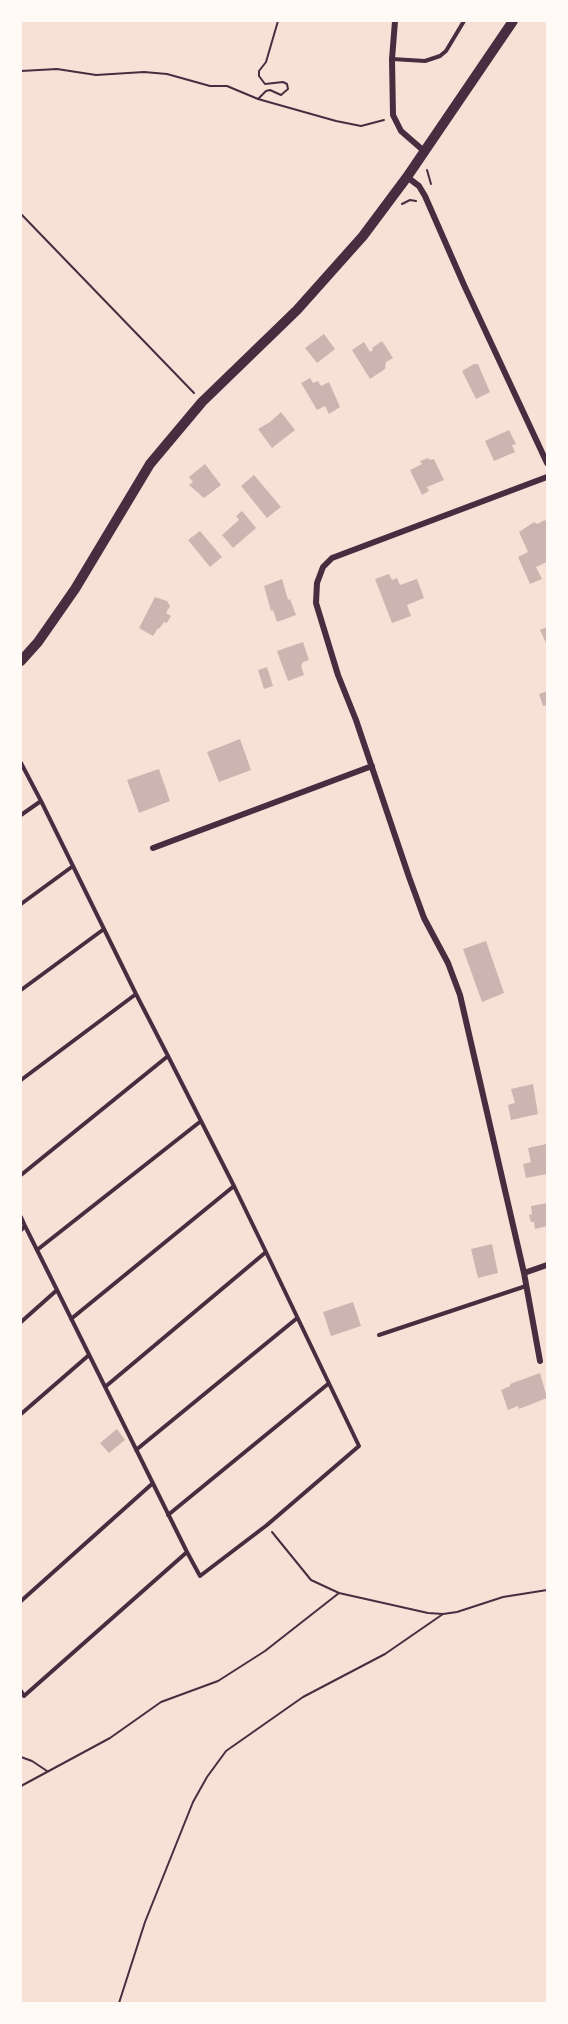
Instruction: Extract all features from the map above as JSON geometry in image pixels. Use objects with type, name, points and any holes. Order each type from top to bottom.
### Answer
[{"type":"street","points":[[395,21],[393,115],[401,132],[424,151]]},
{"type":"street","points":[[21,661],[38,642],[75,589],[150,464],[202,402],[297,310],[363,236],[407,177],[513,21]]},
{"type":"street","points":[[407,177],[419,186],[425,196],[547,463]]},
{"type":"street","points":[[540,1361],[527,1286],[460,995],[448,963],[424,918],[338,675],[316,603],[317,582],[323,567],[332,558],[547,477]]},
{"type":"street","points":[[153,848],[372,766]]},
{"type":"street","points":[[524,1273],[547,1265]]},
{"type":"lane","points":[[393,59],[425,62],[440,56],[464,21]]},
{"type":"lane","points":[[21,763],[234,1186],[359,1446],[267,1525],[200,1576],[21,1217]]},
{"type":"lane","points":[[21,815],[41,801]]},
{"type":"lane","points":[[21,904],[73,866]]},
{"type":"lane","points":[[21,990],[104,929]]},
{"type":"lane","points":[[21,1080],[136,994]]},
{"type":"lane","points":[[21,1175],[168,1056]]},
{"type":"lane","points":[[37,1250],[201,1121]]},
{"type":"lane","points":[[71,1319],[234,1186]]},
{"type":"lane","points":[[21,1230],[26,1226]]},
{"type":"lane","points":[[105,1387],[266,1252]]},
{"type":"lane","points":[[379,1335],[527,1286]]},
{"type":"lane","points":[[21,1322],[57,1290]]},
{"type":"lane","points":[[136,1450],[296,1318]]},
{"type":"lane","points":[[21,1414],[89,1355]]},
{"type":"lane","points":[[168,1515],[328,1384]]},
{"type":"lane","points":[[21,1601],[153,1483]]},
{"type":"lane","points":[[21,1690],[24,1696],[187,1552]]},
{"type":"path","points":[[258,99],[266,91],[270,90],[281,95],[288,89],[284,82],[265,84],[259,76],[259,71],[270,52],[278,21]]},
{"type":"path","points":[[21,71],[57,69],[96,75],[144,72],[167,74],[210,86],[227,86],[258,99],[361,126],[378,123],[393,115]]},
{"type":"path","points":[[21,214],[202,402]]},
{"type":"path","points":[[267,1525],[311,1580],[339,1593],[428,1613],[443,1614],[457,1612],[503,1597],[547,1590]]},
{"type":"path","points":[[21,1786],[110,1738],[161,1702],[218,1681],[265,1651],[339,1593]]},
{"type":"path","points":[[119,2003],[146,1922],[193,1802],[207,1777],[226,1751],[303,1697],[385,1654],[443,1614]]},
{"type":"path","points":[[21,1757],[47,1771]]},
{"type":"building","points":[[324,334],[335,349],[317,363],[305,348]]},
{"type":"building","points":[[382,341],[393,358],[386,362],[385,369],[370,379],[352,350],[364,342],[370,352]]},
{"type":"building","points":[[478,364],[490,392],[476,399],[462,371]]},
{"type":"building","points":[[310,378],[313,383],[318,381],[321,386],[329,382],[340,407],[329,414],[325,406],[317,410],[301,383]]},
{"type":"building","points":[[281,412],[295,430],[272,448],[258,429]]},
{"type":"building","points":[[509,430],[516,444],[512,445],[515,452],[494,461],[485,441]]},
{"type":"building","points":[[428,458],[434,459],[444,480],[427,487],[429,491],[422,495],[410,470],[422,464],[420,461]]},
{"type":"building","points":[[205,464],[221,485],[204,498],[189,485],[193,482],[189,477]]},
{"type":"building","points":[[254,475],[281,507],[267,518],[241,486]]},
{"type":"building","points":[[242,511],[256,528],[233,548],[222,535],[239,520],[236,516]]},
{"type":"building","points":[[545,520],[547,523],[547,562],[536,567],[542,579],[530,584],[518,557],[528,552],[519,532],[534,522],[537,524]]},
{"type":"building","points":[[200,531],[222,557],[210,567],[188,540]]},
{"type":"building","points":[[389,574],[392,580],[397,578],[400,585],[417,579],[424,598],[407,605],[411,616],[392,623],[375,579]]},
{"type":"building","points":[[282,579],[288,600],[290,599],[296,615],[277,622],[273,610],[271,611],[264,586]]},
{"type":"building","points":[[155,597],[167,601],[170,606],[166,613],[171,616],[153,636],[139,628]]},
{"type":"building","points":[[547,627],[547,645],[540,630]]},
{"type":"building","points":[[303,642],[309,660],[303,662],[301,666],[304,675],[288,681],[277,651]]},
{"type":"building","points":[[267,667],[273,686],[264,689],[258,670]]},
{"type":"building","points":[[547,691],[547,705],[543,706],[539,694]]},
{"type":"building","points":[[240,739],[251,770],[219,782],[207,752]]},
{"type":"building","points":[[159,769],[170,801],[139,813],[127,780]]},
{"type":"building","points":[[486,941],[504,993],[482,1002],[463,949]]},
{"type":"building","points":[[533,1084],[538,1114],[511,1120],[508,1105],[515,1103],[511,1089]]},
{"type":"building","points":[[546,1144],[547,1174],[526,1178],[523,1164],[531,1162],[528,1148]]},
{"type":"building","points":[[547,1203],[547,1226],[535,1229],[534,1222],[531,1222],[529,1215],[532,1214],[531,1206]]},
{"type":"building","points":[[492,1244],[498,1273],[478,1278],[471,1249]]},
{"type":"building","points":[[353,1302],[361,1326],[331,1336],[323,1312]]},
{"type":"building","points":[[540,1373],[547,1398],[519,1409],[518,1406],[508,1410],[501,1390],[510,1384]]},
{"type":"building","points":[[117,1429],[125,1440],[109,1453],[100,1443]]}]
